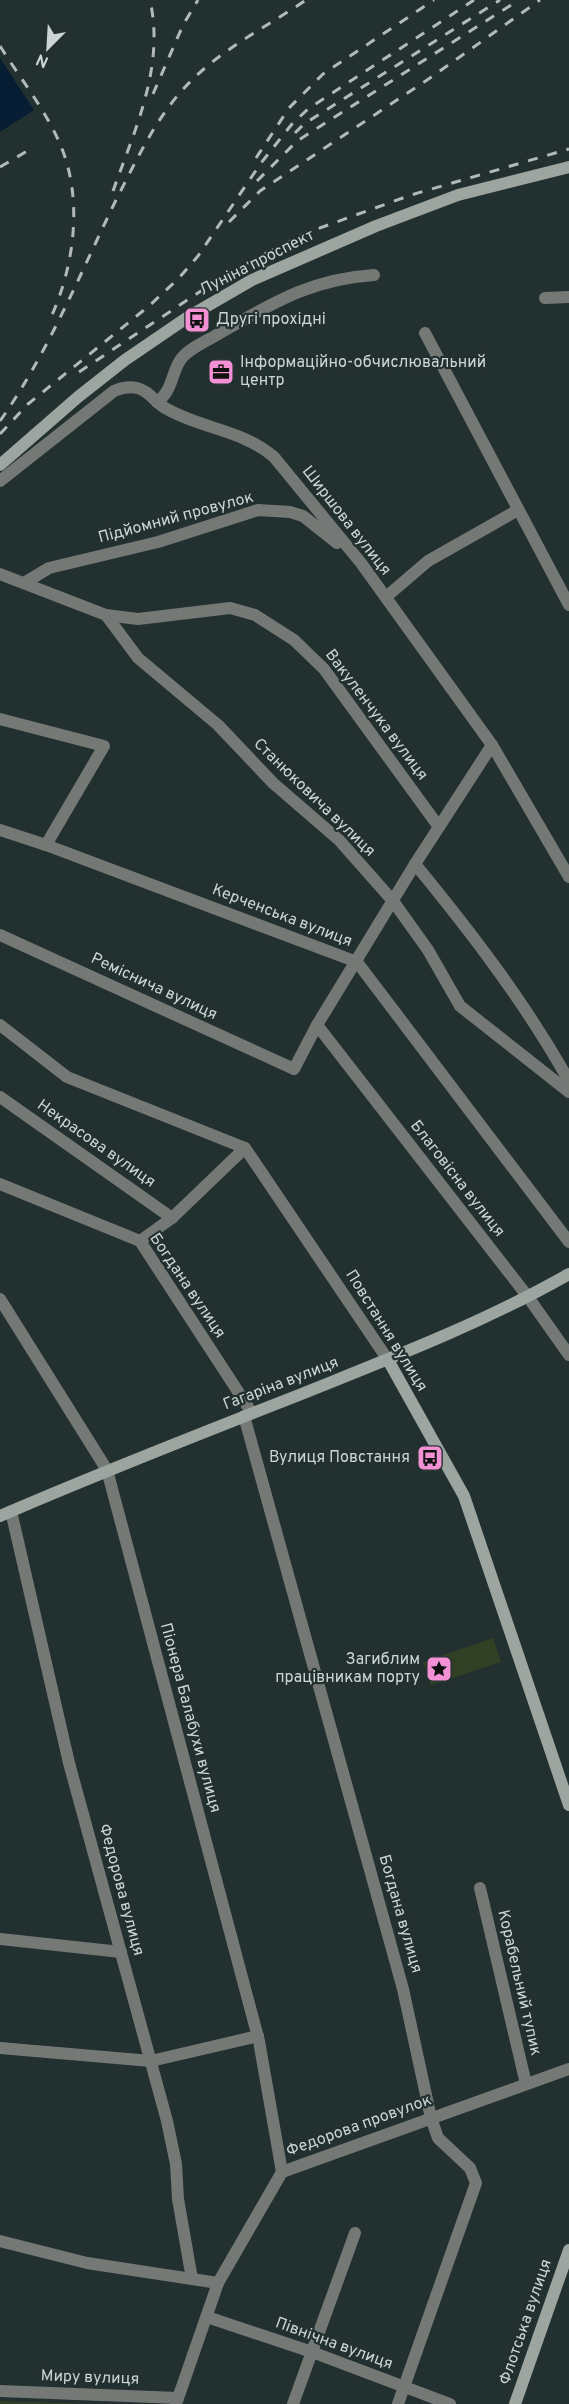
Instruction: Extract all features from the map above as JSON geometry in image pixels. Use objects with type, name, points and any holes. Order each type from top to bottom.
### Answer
[{"type":"street","name":"Луніна проспект","points":[[0,465],[78,397],[125,360],[188,317],[252,280],[344,239],[458,195],[569,167]]},
{"type":"street","points":[[157,402],[166,396],[182,358],[203,343],[274,303],[308,287],[346,277],[374,275]]},
{"type":"street","points":[[545,298],[569,297]]},
{"type":"street","points":[[425,333],[569,605]]},
{"type":"street","name":"Ширшова вулиця","points":[[0,481],[114,391],[123,388],[139,388],[150,394],[169,411],[263,447],[274,457],[361,563],[492,745],[569,877]]},
{"type":"street","name":"Підйомний провулок","points":[[24,584],[49,568],[158,542],[258,510],[290,512],[303,516],[361,563]]},
{"type":"street","points":[[386,597],[428,561],[518,510]]},
{"type":"street","points":[[0,574],[106,615]]},
{"type":"street","name":"Вакуленчука вулиця","points":[[106,615],[138,619],[230,608],[255,615],[294,640],[324,669],[439,827]]},
{"type":"street","name":"Станюковича вулиця","points":[[106,615],[138,658],[218,725],[273,783],[339,840],[393,901],[428,950],[460,1006],[569,1092]]},
{"type":"street","points":[[0,718],[104,746],[46,845]]},
{"type":"street","points":[[317,1025],[414,864],[492,745]]},
{"type":"street","name":"Керченська вулиця","points":[[0,830],[46,845],[357,962],[569,1242]]},
{"type":"street","points":[[414,864],[467,927],[549,1045],[569,1082]]},
{"type":"street","name":"Реміснича вулиця","points":[[0,935],[294,1069],[317,1025]]},
{"type":"street","points":[[0,1025],[67,1077],[245,1148],[172,1218],[140,1241]]},
{"type":"street","name":"Благовісна вулиця","points":[[317,1025],[528,1297],[569,1355]]},
{"type":"street","name":"Некрасова вулиця","points":[[0,1097],[172,1218]]},
{"type":"street","name":"Повстання вулиця","points":[[245,1148],[388,1360],[464,1496],[569,1804]]},
{"type":"street","name":"Богдана вулиця","points":[[0,1184],[140,1241],[248,1415],[403,1989],[430,2118],[438,2139],[470,2168],[476,2183],[398,2404]]},
{"type":"street","name":"Гагаріна вулиця","points":[[5,1513],[107,1470],[458,1331],[569,1274]]},
{"type":"street","name":"Піонера Балабухи вулиця","points":[[0,1299],[107,1470],[258,2036],[282,2172]]},
{"type":"street","name":"Федорова вулиця","points":[[5,1513],[69,1763],[167,2121],[176,2164],[178,2199],[192,2279]]},
{"type":"street","name":"Корабельний тупик","points":[[480,1888],[526,2084]]},
{"type":"street","points":[[0,1939],[121,1952]]},
{"type":"street","points":[[0,2048],[151,2061],[258,2036]]},
{"type":"street","name":"Федорова провулок","points":[[218,2283],[282,2172],[569,2069]]},
{"type":"street","points":[[293,2404],[355,2233]]},
{"type":"street","points":[[0,2241],[87,2263],[218,2283],[177,2401]]},
{"type":"street","name":"Флотська вулиця","points":[[515,2404],[569,2250]]},
{"type":"street","name":"Північна вулиця","points":[[207,2317],[312,2352],[450,2404]]},
{"type":"street","name":"Миру вулиця","points":[[0,2391],[177,2401]]},
{"type":"green space","points":[[493,1638],[501,1662],[431,1685],[423,1662]]},
{"type":"green space","points":[[0,2401],[91,2404],[0,2404]]},
{"type":"water","points":[[0,58],[34,110],[0,132]]},
{"type":"railway","points":[[113,191],[138,121],[151,74],[154,25],[150,0]]},
{"type":"railway","points":[[153,94],[183,25],[198,0]]},
{"type":"railway","points":[[0,421],[48,341],[133,167],[150,135],[170,105],[194,78],[220,56],[306,0]]},
{"type":"railway","points":[[256,158],[289,108],[323,74],[434,0]]},
{"type":"railway","points":[[0,434],[28,404],[149,306],[179,278],[198,256],[261,163],[292,124],[308,109],[474,0]]},
{"type":"railway","points":[[295,133],[304,124],[500,0]]},
{"type":"railway","points":[[257,181],[297,141],[519,0]]},
{"type":"railway","points":[[229,222],[260,191],[430,78],[540,0]]},
{"type":"railway","points":[[0,46],[54,131],[67,164],[72,186],[74,208],[71,252],[60,295],[52,315]]},
{"type":"railway","points":[[0,167],[34,147]]},
{"type":"railway","points":[[79,372],[204,289],[253,260],[306,233],[411,195],[569,149]]},
{"type":"place","name":"Другі прохідні","points":[[197,320]]},
{"type":"place","name":"Інформаційно-обчислювальний центр","points":[[221,372]]},
{"type":"place","name":"Вулиця Повстання","points":[[430,1458]]},
{"type":"place","name":"Загиблим працівникам порту","points":[[439,1669]]}]
